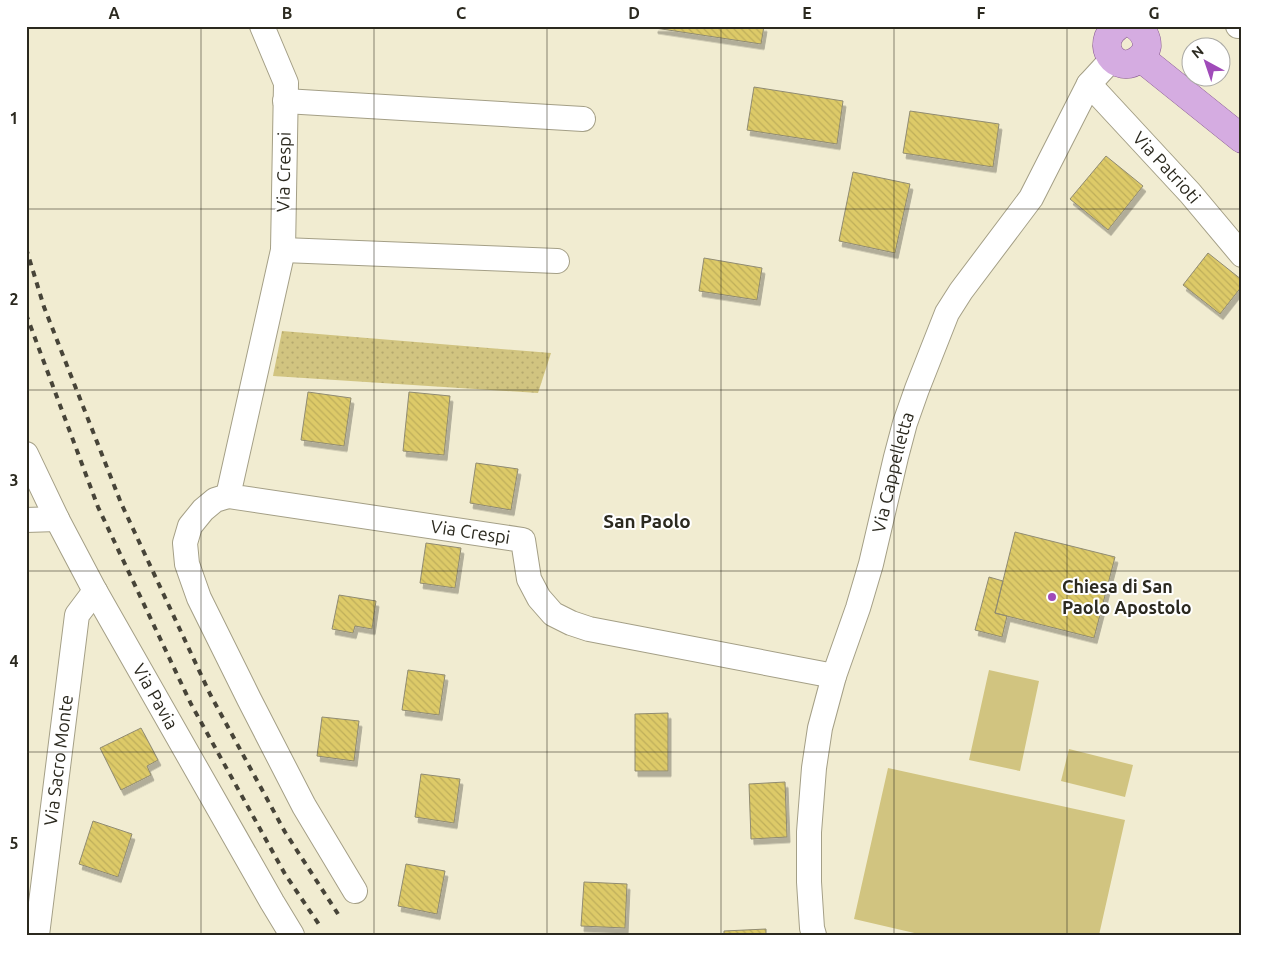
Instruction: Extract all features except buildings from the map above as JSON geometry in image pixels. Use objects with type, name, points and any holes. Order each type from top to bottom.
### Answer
[{"type":"main road","points":[[1128,27],[1146,36],[1146,52],[1141,58],[1134,63],[1127,64],[1119,63],[1112,59],[1106,44],[1108,36],[1128,27]]},
{"type":"main road","points":[[1141,58],[1242,139]]},
{"type":"street","name":"Via Crespi","points":[[262,26],[286,84],[283,250],[228,496],[523,540],[529,579],[539,598],[553,614],[571,623],[589,629],[834,676]]},
{"type":"street","name":"Via Cappelletta","points":[[814,935],[809,882],[809,832],[814,768],[820,728],[834,676],[871,564],[905,423],[948,313],[961,291],[1031,198],[1089,84],[1112,59]]},
{"type":"street","name":"Via Patrioti","points":[[1089,84],[1190,192],[1242,255]]},
{"type":"street","points":[[285,101],[583,118]]},
{"type":"street","points":[[283,250],[557,261]]},
{"type":"street","name":"Via Pavia","points":[[26,454],[94,591],[292,935]]},
{"type":"street","points":[[228,496],[215,500],[203,510],[190,526],[185,543],[187,564],[199,598],[304,806],[355,890]]},
{"type":"street","points":[[26,520],[57,519]]},
{"type":"street","name":"Via Sacro Monte","points":[[37,935],[77,615],[94,591]]},
{"type":"shaded area","points":[[282,331],[551,353],[538,393],[273,376]]},
{"type":"shaded area","points":[[989,670],[1039,681],[1020,771],[969,760]]},
{"type":"shaded area","points":[[1069,749],[1133,765],[1125,797],[1061,781]]},
{"type":"shaded area","points":[[888,768],[1125,820],[1099,935],[923,935],[854,919]]},
{"type":"railway","points":[[26,248],[44,307],[121,503],[210,694],[285,832],[338,914]]},
{"type":"railway","points":[[26,314],[98,507],[191,704],[285,874],[320,926]]},
{"type":"place","name":"Chiesa di San Paolo Apostolo","points":[[1052,597]]},
{"type":"district","name":"San Paolo","points":[[647,521]]}]
